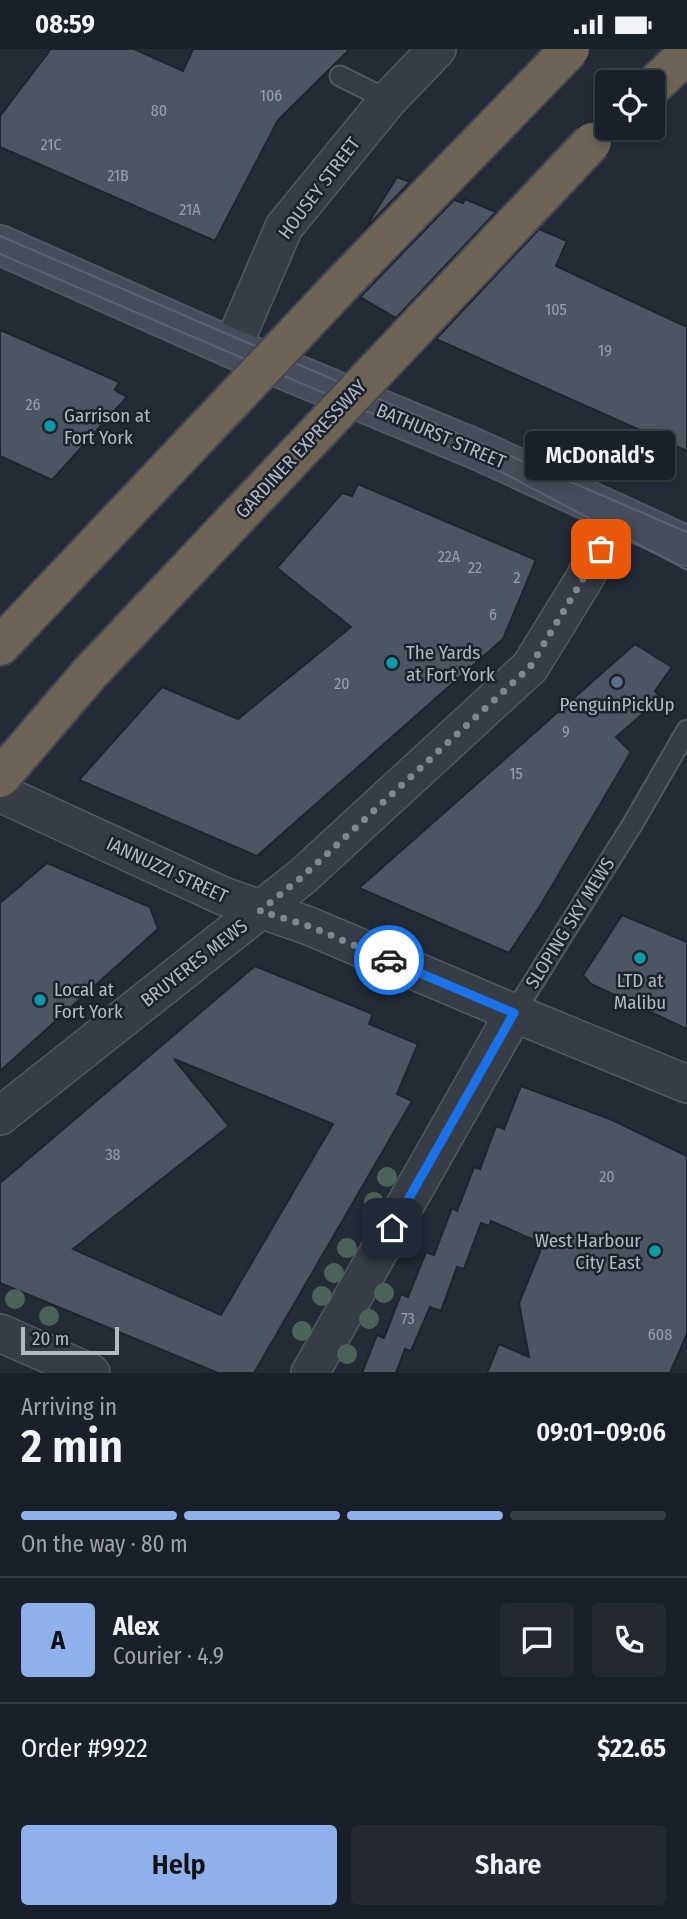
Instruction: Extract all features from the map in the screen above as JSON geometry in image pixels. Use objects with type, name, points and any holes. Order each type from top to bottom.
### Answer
[{"type":"highway","points":[[0,646],[347,279],[570,49]]},
{"type":"highway","points":[[655,70],[673,49]]},
{"type":"highway","points":[[665,75],[687,54]]},
{"type":"highway","name":"GARDINER EXPRESSWAY","points":[[0,778],[89,674],[595,139]]},
{"type":"main road","name":"BATHURST STREET","points":[[0,246],[232,348],[478,450],[687,546]]},
{"type":"street","name":"HOUSEY STREET","points":[[232,348],[284,227],[388,100],[437,49]]},
{"type":"street","name":"BRUYERES MEWS","points":[[0,1116],[303,876],[530,667],[583,582],[619,516]]},
{"type":"street","name":"IANNUZZI STREET","points":[[0,793],[223,896],[309,926],[687,1084]]},
{"type":"street","name":"SLOPING SKY MEWS","points":[[310,1373],[514,1013]]},
{"type":"street","points":[[0,1333],[91,1373]]},
{"type":"lane","points":[[340,76],[388,100]]},
{"type":"lane","name":"SLOPING SKY MEWS","points":[[514,1013],[632,825],[687,730]]},
{"type":"building","points":[[51,49],[134,49],[183,71],[193,49],[350,49],[278,120],[215,241],[0,147],[0,116]]},
{"type":"building","points":[[397,177],[410,182],[364,230]]},
{"type":"building","points":[[465,199],[496,212],[396,318],[360,297],[454,200],[463,203]]},
{"type":"building","points":[[539,229],[567,241],[556,266],[687,327],[687,451],[436,339]]},
{"type":"building","name":"Garrison at Fort York","points":[[0,330],[119,382],[115,390],[127,397],[52,480],[0,456]]},
{"type":"building","name":"The Yards at Fort York","points":[[358,484],[536,560],[503,639],[257,856],[79,780],[162,687],[238,719],[351,627],[277,568],[342,493],[352,496]]},
{"type":"building","points":[[635,644],[672,667],[655,691],[661,698],[616,737],[631,752],[540,906],[509,953],[359,888]]},
{"type":"building","name":"Local at Fort York","points":[[47,863],[150,907],[158,929],[0,1071],[0,903]]},
{"type":"building","name":"LTD at Malibu","points":[[622,915],[687,942],[687,1029],[591,984],[583,975]]},
{"type":"building","points":[[255,966],[373,1014],[369,1024],[418,1044],[397,1094],[412,1101],[254,1373],[218,1373],[0,1283],[0,1183]],"holes":[[[174,1059],[333,1124],[221,1315],[73,1249],[229,1126]]]},
{"type":"building","points":[[521,1086],[610,1119],[687,1156],[687,1334],[670,1373],[487,1373],[499,1344],[529,1357],[519,1303],[543,1244],[491,1221],[489,1226],[481,1223],[464,1269],[457,1267],[441,1311],[430,1307],[411,1351],[405,1349],[396,1373],[362,1373],[377,1335],[384,1338],[401,1294],[408,1297],[426,1252],[434,1255],[452,1208],[457,1211],[474,1167],[480,1169],[496,1126],[504,1129]]},
{"type":"tram line","points":[[0,236],[687,532]]},
{"type":"tram line","points":[[0,254],[473,457],[687,570]]},
{"type":"way so far","points":[[389,960],[309,926],[260,911],[303,876],[530,667],[601,549]]},
{"type":"place","name":"Garrison at Fort York","points":[[50,426]]},
{"type":"place","name":"McDonald's","points":[[601,549]]},
{"type":"place","name":"The Yards at Fort York","points":[[392,663]]},
{"type":"place","name":"PenguinPickUp","points":[[617,682]]},
{"type":"place","name":"LTD at Malibu","points":[[640,958]]},
{"type":"place","name":"Local at Fort York","points":[[40,1000]]},
{"type":"place","name":"West Harbour City East","points":[[655,1251]]},
{"type":"route","points":[[389,960],[514,1013],[392,1228]]}]
